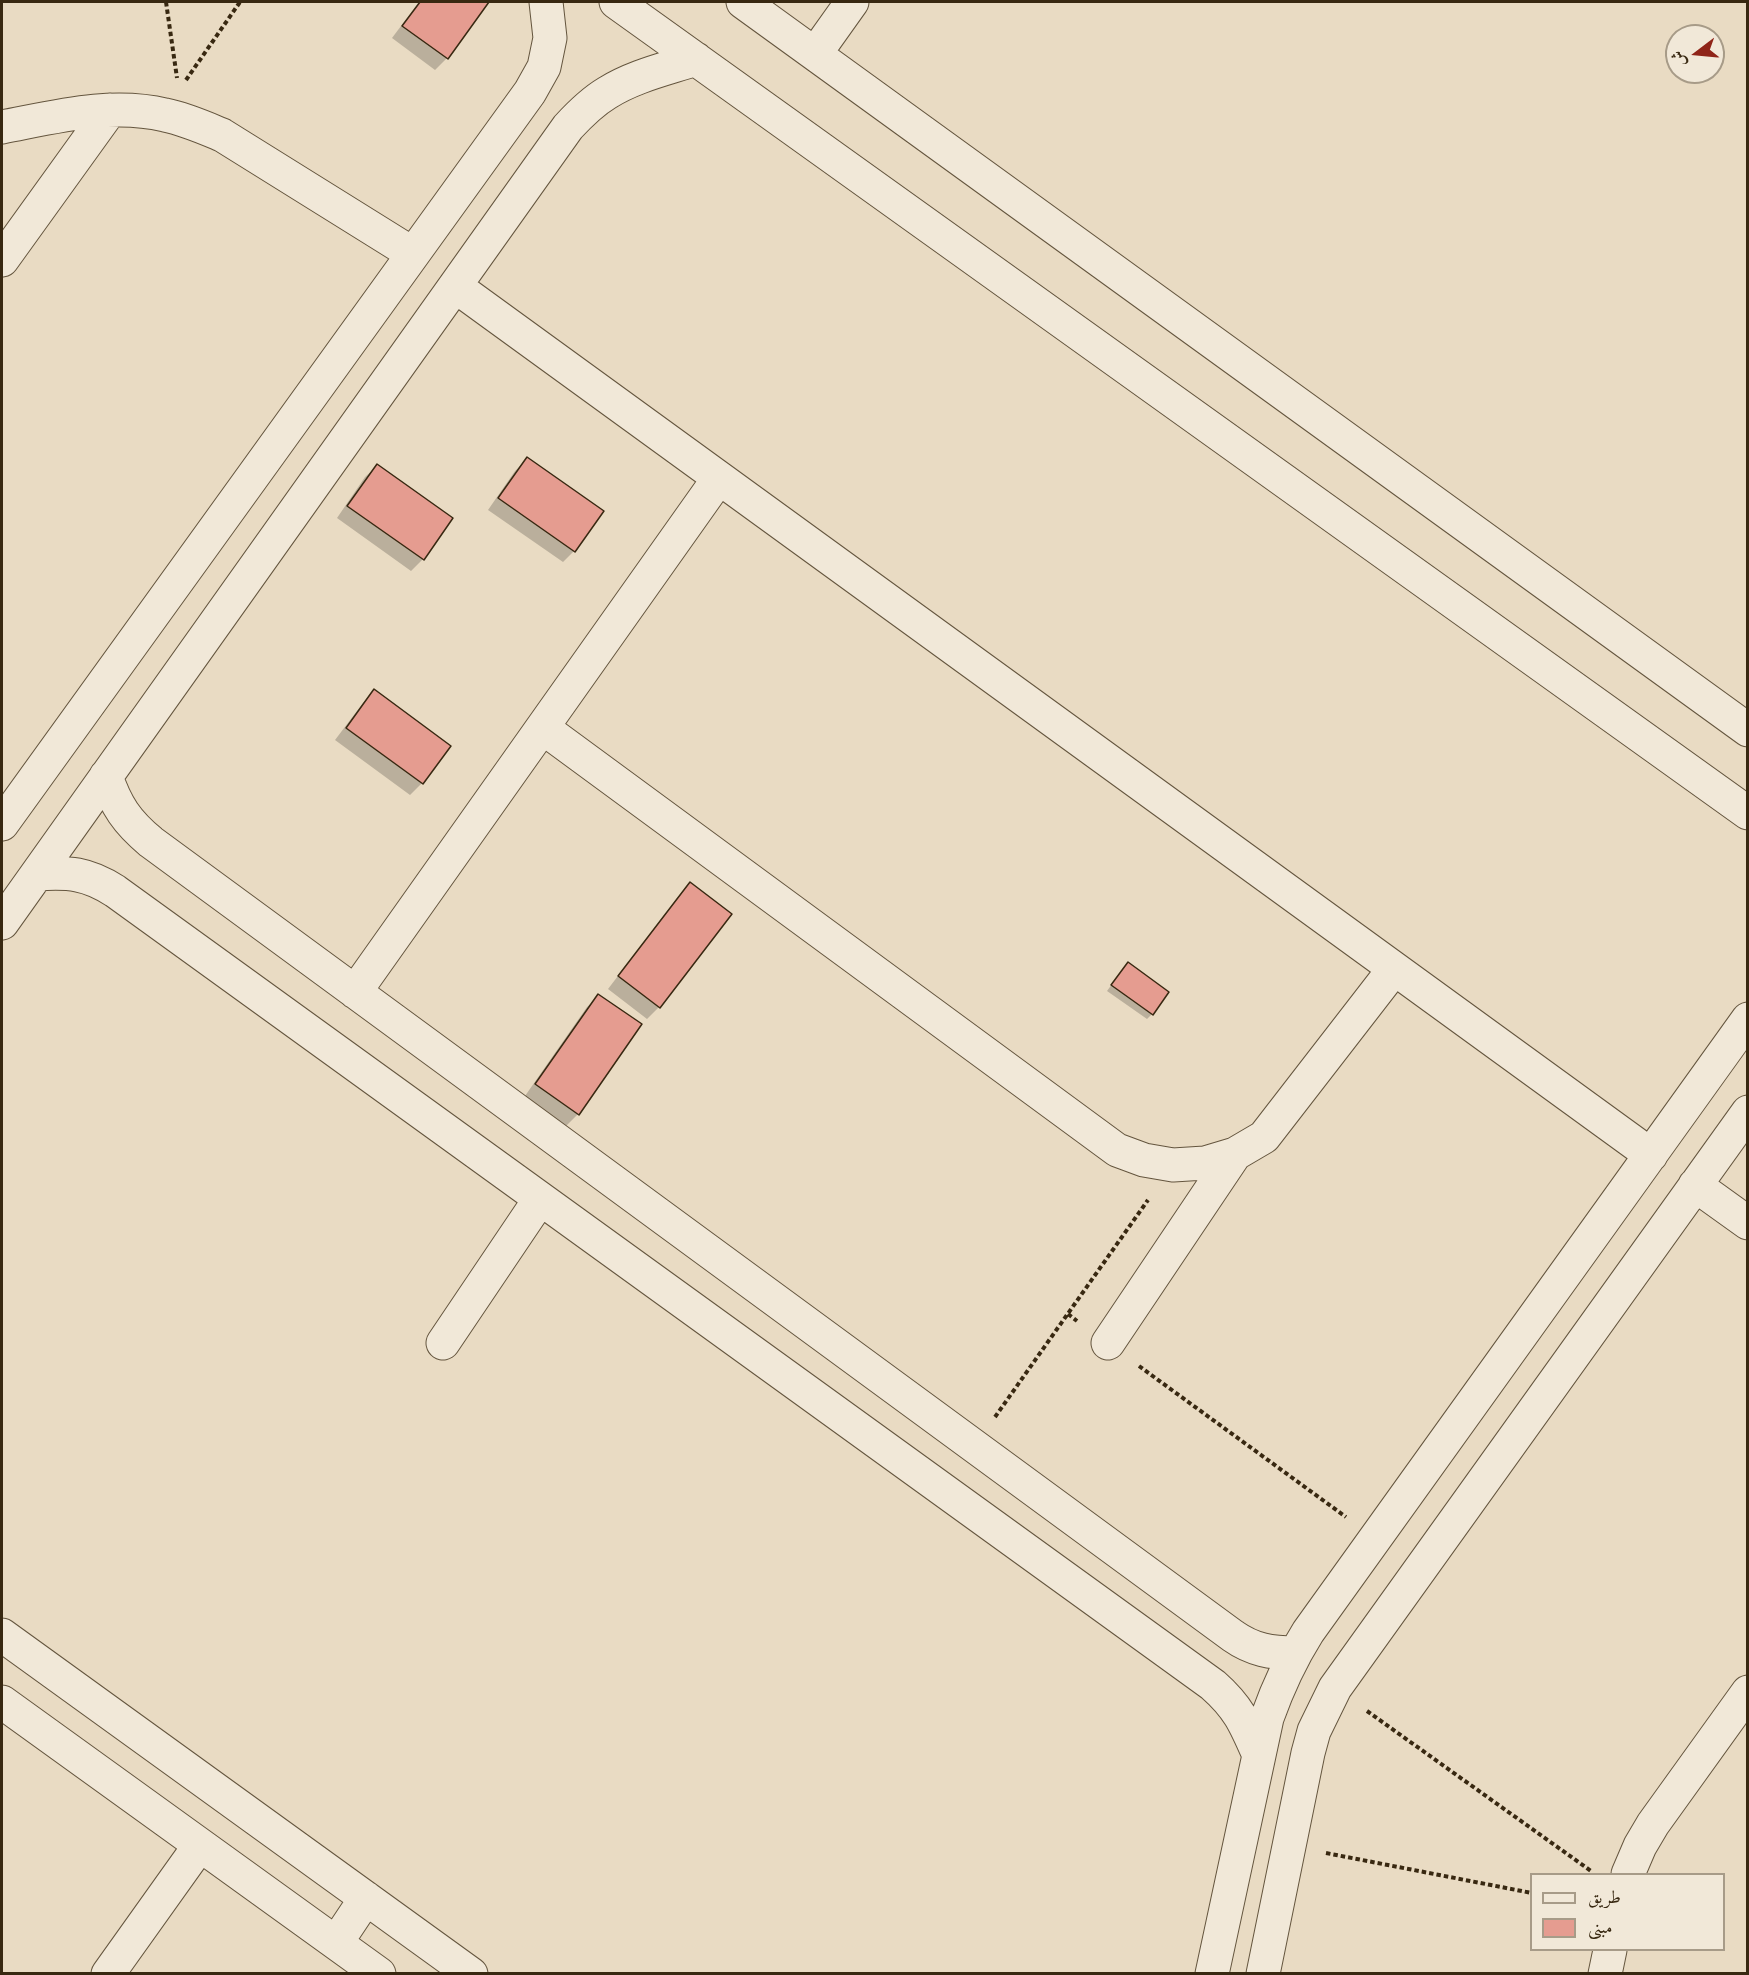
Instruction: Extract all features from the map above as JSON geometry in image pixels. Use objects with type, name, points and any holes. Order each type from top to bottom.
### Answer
[{"type":"street","points":[[2,824],[530,92],[544,67],[550,38],[546,2]]},
{"type":"street","points":[[616,2],[1748,813]]},
{"type":"street","points":[[743,2],[1748,730]]},
{"type":"street","points":[[815,54],[852,2]]},
{"type":"street","points":[[2,923],[568,127],[586,108],[607,93],[630,81],[696,58]]},
{"type":"street","points":[[2,127],[77,113],[110,110],[137,111],[171,102],[193,123],[222,135],[413,254]]},
{"type":"street","points":[[2,260],[110,110]]},
{"type":"street","points":[[455,286],[1651,1155]]},
{"type":"street","points":[[355,992],[719,478]]},
{"type":"street","points":[[543,728],[1117,1150],[1144,1160],[1173,1164],[1205,1163],[1235,1154],[1264,1137],[1394,969]]},
{"type":"street","points":[[106,776],[112,794],[122,812],[135,828],[355,992],[1239,1641],[1273,1653],[1295,1653]]},
{"type":"street","points":[[37,874],[62,872],[81,874],[115,891],[1213,1684],[1239,1712],[1258,1753]]},
{"type":"street","points":[[1212,1974],[1267,1718],[1295,1653],[1748,1019]]},
{"type":"street","points":[[1263,1974],[1308,1753],[1314,1731],[1335,1688],[1748,1112]]},
{"type":"street","points":[[1108,1343],[1235,1154]]},
{"type":"street","points":[[1695,1185],[1748,1223]]},
{"type":"street","points":[[443,1344],[540,1199]]},
{"type":"street","points":[[2,1635],[471,1974]]},
{"type":"street","points":[[1629,1873],[1640,1846],[1653,1824],[1748,1692]]},
{"type":"street","points":[[2,1702],[379,1974]]},
{"type":"street","points":[[108,1974],[200,1845]]},
{"type":"street","points":[[336,1943],[366,1898]]},
{"type":"street","points":[[1605,1974],[1610,1951]]},
{"type":"path","points":[[166,2],[171,102]]},
{"type":"path","points":[[171,102],[240,2]]},
{"type":"path","points":[[974,1447],[1173,1164]]},
{"type":"path","points":[[1068,1314],[1376,1538]]},
{"type":"path","points":[[1335,1688],[1593,1873]]},
{"type":"path","points":[[1289,1845],[1530,1893]]},
{"type":"building","points":[[420,2],[489,2],[448,59],[402,26]]},
{"type":"building","points":[[527,457],[604,511],[575,552],[498,498]]},
{"type":"building","points":[[377,464],[453,518],[424,560],[347,506]]},
{"type":"building","points":[[374,689],[451,746],[423,784],[346,728]]},
{"type":"building","points":[[690,882],[732,914],[660,1008],[618,976]]},
{"type":"building","points":[[1128,962],[1169,992],[1153,1015],[1111,985]]},
{"type":"building","points":[[598,994],[642,1024],[579,1115],[535,1084]]}]
